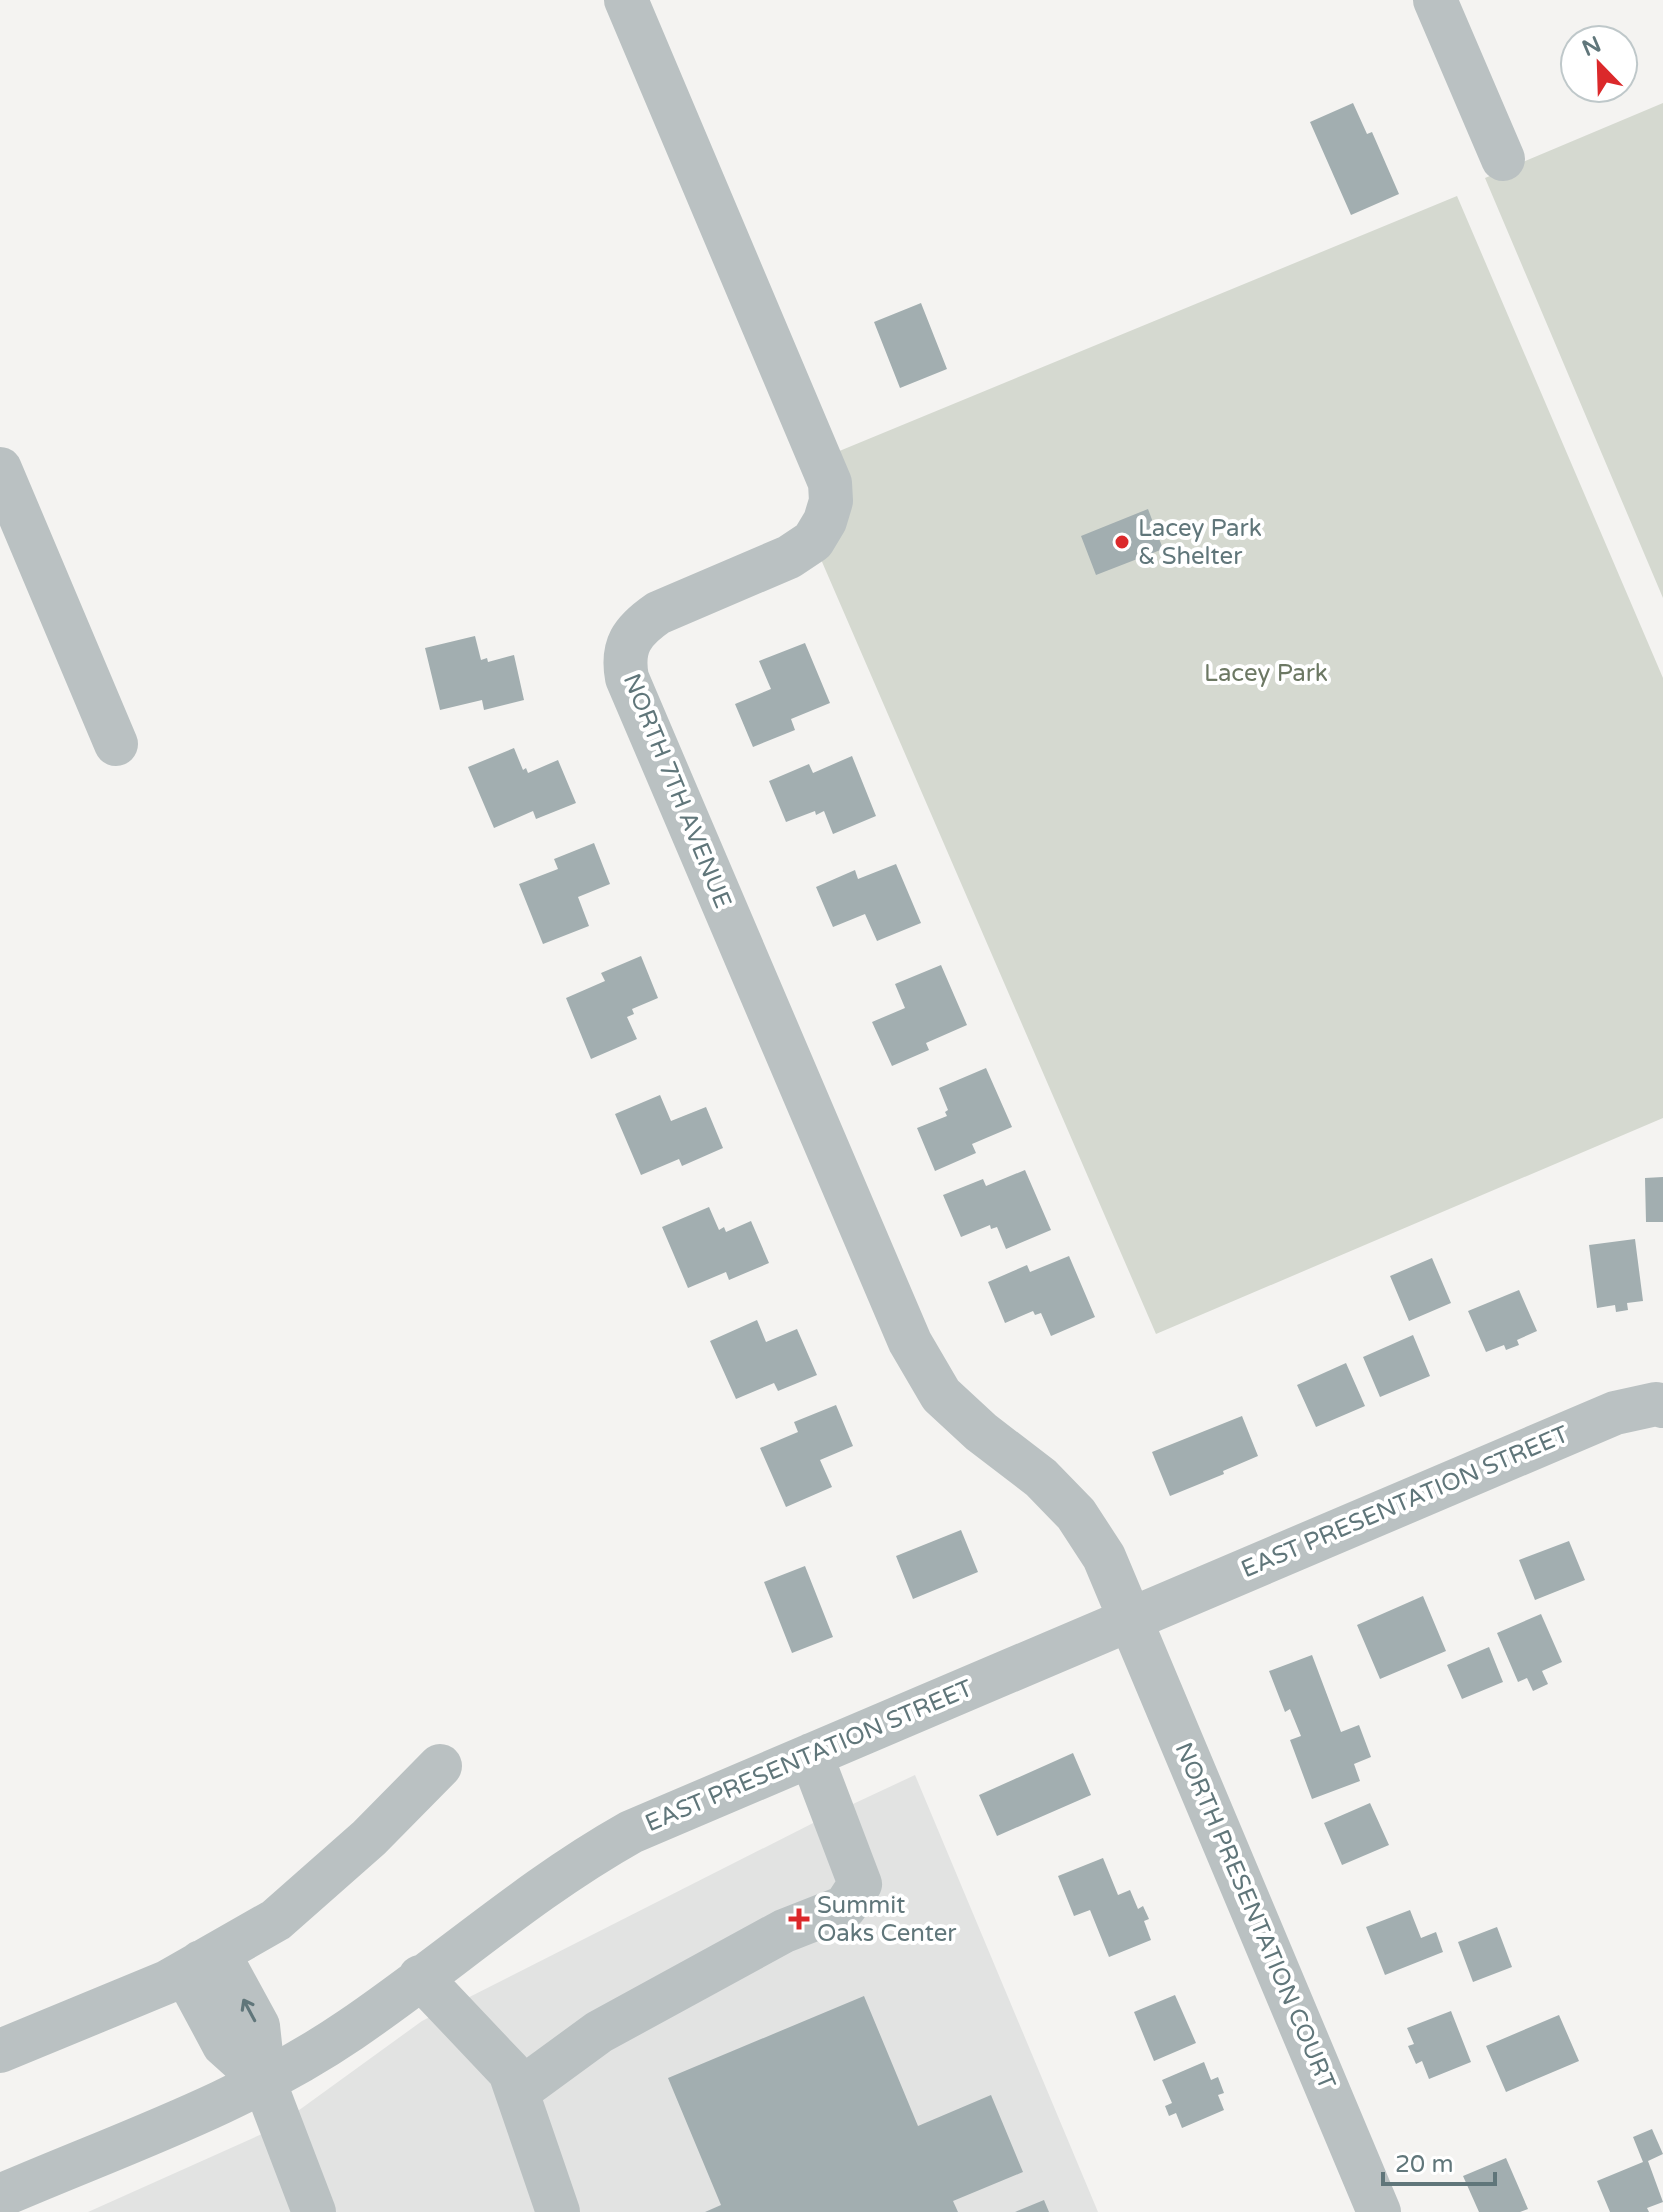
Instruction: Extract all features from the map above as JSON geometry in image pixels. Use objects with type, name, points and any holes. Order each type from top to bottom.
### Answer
[{"type":"street","name":"NORTH 7TH AVENUE","points":[[626,0],[830,483],[831,501],[825,521],[813,541],[789,557],[658,613],[641,625],[630,641],[624,660],[627,678],[910,1342],[941,1395],[981,1432],[1041,1478],[1076,1514],[1104,1557],[1131,1619]]},
{"type":"street","points":[[1435,0],[1503,159]]},
{"type":"street","points":[[0,469],[116,744]]},
{"type":"street","name":"EAST PRESENTATION STREET","points":[[0,2196],[264,2081],[350,2030],[566,1870],[631,1832],[1615,1413],[1656,1404],[1663,1406]]},
{"type":"street","name":"NORTH PRESENTATION COURT","points":[[1131,1619],[1379,2212]]},
{"type":"street","points":[[517,2092],[599,2032],[784,1931],[845,1907],[860,1884],[811,1755]]},
{"type":"street","points":[[0,2051],[167,1982],[276,1920],[369,1838],[440,1766]]},
{"type":"street","points":[[201,1962],[228,1971],[258,2026],[264,2081],[314,2212]]},
{"type":"street","points":[[420,1977],[510,2072],[558,2212]]},
{"type":"shaded area","name":"Summit Oaks Center","points":[[915,1775],[1098,2212],[88,2212],[273,2129],[422,2021],[823,1818]]},
{"type":"green space","points":[[1663,103],[1663,598],[1485,178]]},
{"type":"green space","name":"Lacey Park","points":[[1457,196],[1663,678],[1663,1118],[1156,1334],[813,541],[820,459]]},
{"type":"building","points":[[1353,103],[1367,134],[1372,132],[1399,194],[1351,215],[1310,122]]},
{"type":"building","points":[[921,303],[947,369],[900,388],[874,322]]},
{"type":"building","name":"Lacey Park & Shelter","points":[[1148,509],[1163,549],[1096,575],[1081,536]]},
{"type":"building","points":[[475,636],[481,660],[487,658],[488,662],[514,655],[524,700],[484,710],[482,700],[440,710],[425,648]]},
{"type":"building","points":[[805,643],[830,703],[791,719],[795,730],[753,747],[735,704],[771,689],[759,661]]},
{"type":"building","points":[[514,748],[523,770],[526,768],[528,773],[558,760],[576,803],[536,819],[533,811],[494,828],[468,767]]},
{"type":"building","points":[[852,756],[876,816],[833,834],[824,811],[816,815],[815,811],[786,822],[769,781],[809,764],[813,773]]},
{"type":"building","points":[[594,843],[610,884],[578,897],[589,926],[543,944],[519,884],[558,869],[554,859]]},
{"type":"building","points":[[896,864],[921,923],[877,941],[865,914],[833,927],[816,887],[855,870],[858,879]]},
{"type":"building","points":[[641,956],[658,998],[632,1009],[634,1014],[627,1017],[637,1039],[591,1059],[566,998],[605,981],[601,973]]},
{"type":"building","points":[[941,965],[967,1025],[926,1043],[929,1050],[892,1066],[872,1022],[905,1008],[895,984]]},
{"type":"building","points":[[986,1068],[1012,1127],[972,1144],[976,1153],[935,1171],[917,1128],[947,1116],[945,1112],[948,1110],[939,1088]]},
{"type":"building","points":[[660,1095],[671,1121],[706,1107],[723,1148],[682,1166],[679,1159],[641,1175],[615,1114]]},
{"type":"building","points":[[1025,1170],[1051,1230],[1006,1249],[997,1227],[991,1229],[990,1225],[961,1237],[943,1195],[983,1179],[986,1186]]},
{"type":"building","points":[[1663,1177],[1663,1222],[1646,1222],[1645,1178]]},
{"type":"building","points":[[709,1207],[719,1230],[724,1227],[726,1232],[751,1221],[769,1263],[729,1280],[726,1272],[688,1288],[662,1227]]},
{"type":"building","points":[[1635,1239],[1643,1301],[1627,1303],[1628,1310],[1616,1312],[1615,1305],[1597,1308],[1589,1245]]},
{"type":"building","points":[[1069,1256],[1095,1317],[1051,1336],[1041,1313],[1035,1315],[1033,1311],[1005,1323],[988,1282],[1027,1265],[1030,1272]]},
{"type":"building","points":[[1432,1258],[1451,1303],[1409,1321],[1390,1276]]},
{"type":"building","points":[[1519,1290],[1537,1331],[1517,1340],[1519,1345],[1506,1350],[1504,1345],[1486,1352],[1468,1311]]},
{"type":"building","points":[[757,1320],[766,1342],[797,1329],[817,1375],[778,1391],[774,1383],[736,1399],[710,1341]]},
{"type":"building","points":[[1413,1335],[1430,1376],[1380,1397],[1363,1357]]},
{"type":"building","points":[[1346,1363],[1365,1406],[1316,1427],[1297,1385]]},
{"type":"building","points":[[836,1405],[853,1446],[820,1460],[832,1487],[786,1507],[760,1448],[798,1432],[794,1422]]},
{"type":"building","points":[[1242,1416],[1258,1456],[1170,1496],[1152,1452]]},
{"type":"building","points":[[961,1530],[978,1572],[913,1599],[896,1556]]},
{"type":"building","points":[[1569,1541],[1585,1580],[1535,1600],[1519,1560]]},
{"type":"building","points":[[805,1566],[833,1637],[792,1653],[764,1582]]},
{"type":"building","points":[[1423,1596],[1446,1651],[1380,1679],[1357,1625]]},
{"type":"building","points":[[1541,1614],[1562,1662],[1542,1671],[1548,1684],[1533,1691],[1527,1678],[1518,1682],[1497,1633]]},
{"type":"building","points":[[1489,1647],[1503,1682],[1462,1699],[1447,1665]]},
{"type":"building","points":[[1312,1655],[1341,1732],[1359,1725],[1371,1757],[1354,1764],[1360,1781],[1312,1799],[1290,1740],[1301,1736],[1290,1709],[1285,1712],[1269,1671]]},
{"type":"building","points":[[1073,1753],[1091,1795],[997,1836],[979,1795]]},
{"type":"building","points":[[1370,1803],[1389,1845],[1342,1865],[1324,1823]]},
{"type":"building","points":[[1103,1858],[1118,1895],[1130,1890],[1138,1909],[1143,1906],[1149,1919],[1144,1921],[1151,1940],[1109,1957],[1090,1910],[1074,1916],[1058,1876]]},
{"type":"building","points":[[1410,1910],[1421,1938],[1436,1932],[1443,1952],[1385,1975],[1366,1927]]},
{"type":"building","points":[[1497,1927],[1512,1967],[1473,1982],[1458,1942]]},
{"type":"building","points":[[1175,1995],[1196,2043],[1154,2061],[1134,2012]]},
{"type":"building","points":[[864,1996],[918,2126],[991,2095],[1023,2172],[953,2201],[958,2212],[705,2212],[721,2205],[668,2078]]},
{"type":"building","points":[[1451,2011],[1471,2062],[1429,2079],[1422,2061],[1416,2064],[1408,2046],[1414,2044],[1407,2028]]},
{"type":"building","points":[[1559,2015],[1579,2061],[1506,2092],[1486,2046]]},
{"type":"building","points":[[1204,2062],[1211,2080],[1218,2077],[1224,2093],[1218,2095],[1224,2110],[1182,2128],[1176,2113],[1169,2116],[1165,2106],[1172,2103],[1162,2080]]},
{"type":"building","points":[[1652,2129],[1663,2154],[1648,2161],[1663,2202],[1647,2208],[1649,2212],[1610,2212],[1597,2181],[1643,2162],[1633,2137]]},
{"type":"building","points":[[1506,2158],[1528,2209],[1520,2212],[1479,2212],[1463,2176]]},
{"type":"building","points":[[1044,2200],[1049,2212],[1015,2212]]},
{"type":"place","name":"Lacey Park & Shelter","points":[[1122,542]]},
{"type":"place","name":"Summit Oaks Center","points":[[799,1919]]}]
